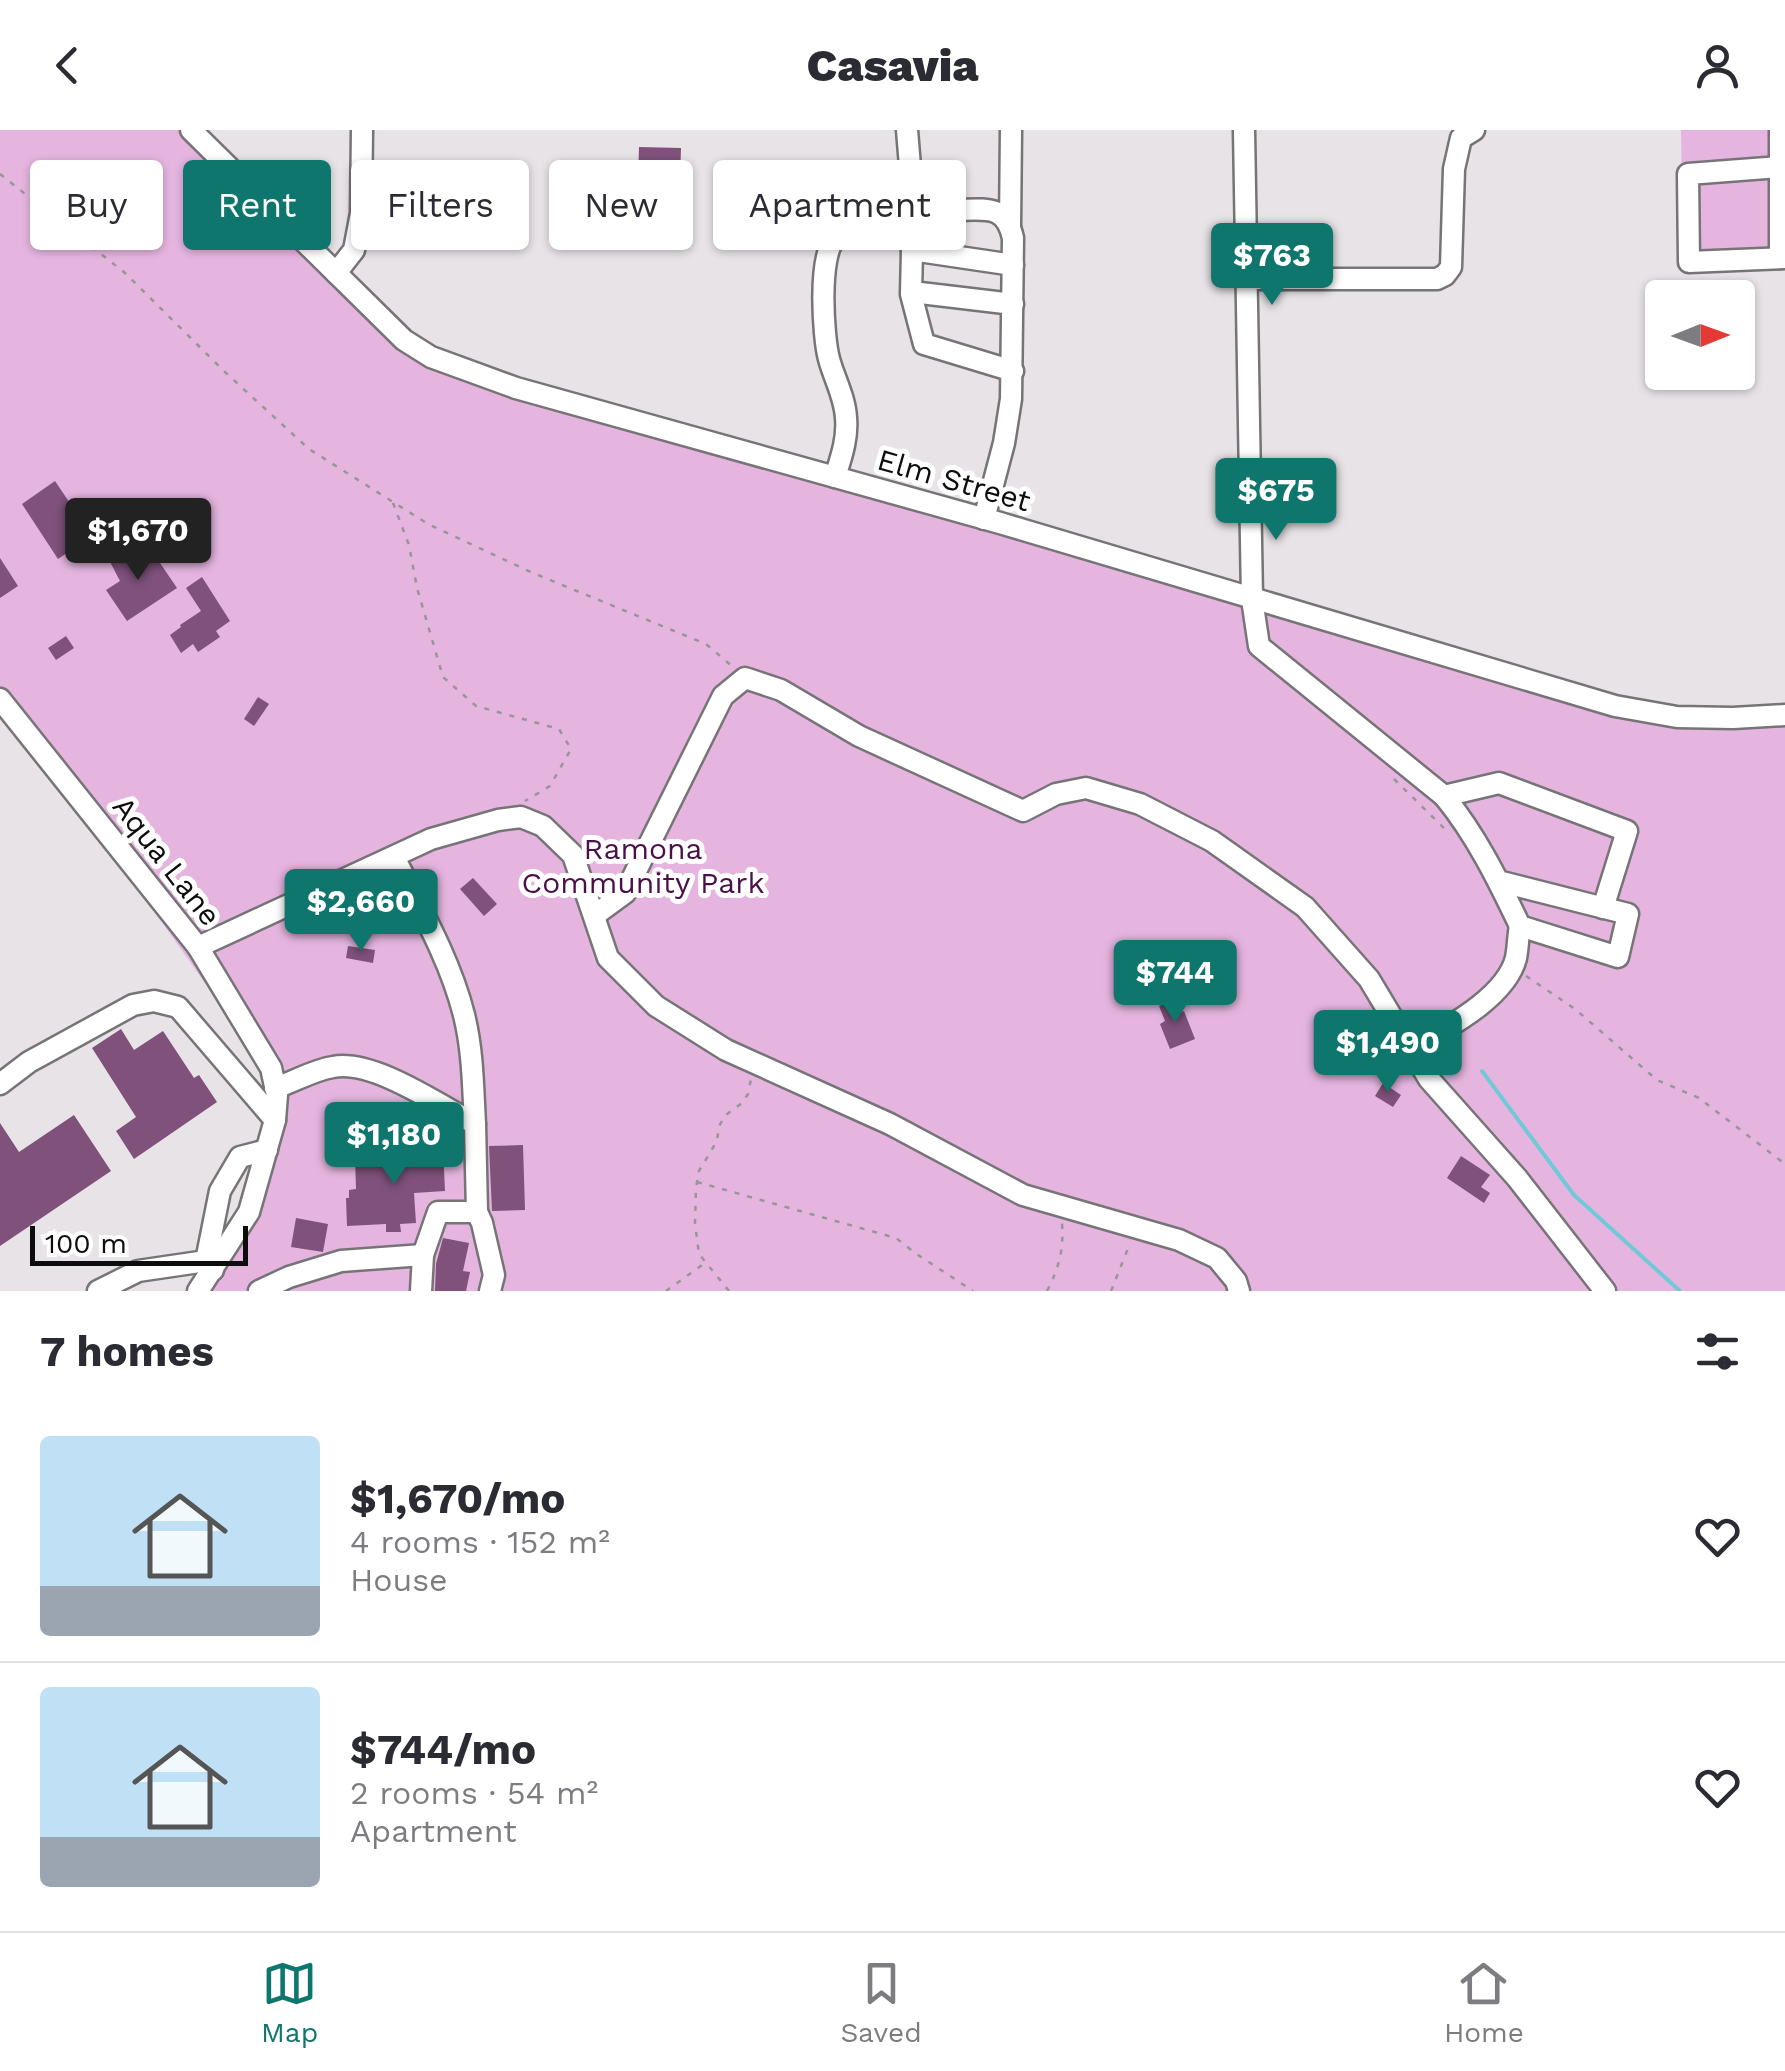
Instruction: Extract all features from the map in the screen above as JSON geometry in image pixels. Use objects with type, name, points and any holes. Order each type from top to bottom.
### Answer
[{"type":"street","name":"Elm Street","points":[[191,130],[404,340],[431,357],[516,388],[984,519],[1615,706],[1677,718],[1785,715]]},
{"type":"street","points":[[336,273],[354,250],[361,212],[362,130]]},
{"type":"street","points":[[907,130],[909,160]]},
{"type":"street","points":[[984,519],[1004,442],[1014,371],[1011,130]]},
{"type":"street","points":[[1244,130],[1252,600],[1260,646],[1444,796],[1466,823],[1520,926],[1516,961],[1496,991],[1411,1050]]},
{"type":"street","points":[[1246,279],[1438,279],[1445,275],[1451,267],[1454,170],[1461,138],[1474,130]]},
{"type":"street","points":[[1780,130],[1783,258],[1690,262],[1688,174],[1780,167]]},
{"type":"street","points":[[966,210],[990,210],[1001,214],[1010,226]]},
{"type":"street","points":[[828,250],[824,268],[825,338],[847,423],[834,477]]},
{"type":"street","points":[[1013,266],[912,250],[912,292],[924,344],[1014,371]]},
{"type":"street","points":[[912,292],[1014,304]]},
{"type":"street","points":[[595,915],[624,893],[723,696],[745,678],[781,690],[859,736],[1023,811],[1056,794],[1086,788],[1140,804],[1212,841],[1305,907],[1369,978],[1429,1079],[1517,1178],[1605,1291]]},
{"type":"street","name":"Aqua Lane","points":[[0,700],[198,947],[272,1068],[276,1120],[250,1212],[210,1266],[198,1291]]},
{"type":"street","points":[[1444,796],[1499,783],[1627,831],[1603,908]]},
{"type":"street","points":[[198,947],[431,839],[498,820],[521,818],[543,826],[573,855],[608,958],[656,1006],[726,1050],[890,1124],[1023,1195],[1179,1240],[1217,1258],[1240,1291]]},
{"type":"street","points":[[394,857],[434,936],[464,1013],[471,1051],[477,1212],[494,1275],[490,1291]]},
{"type":"street","points":[[1498,880],[1628,914],[1618,957],[1520,926]]},
{"type":"street","points":[[0,1084],[29,1062],[116,1014],[133,1005],[154,1001],[178,1008],[276,1120]]},
{"type":"street","points":[[275,1088],[334,1066],[352,1065],[373,1070],[475,1124]]},
{"type":"street","points":[[98,1291],[138,1271],[210,1266],[220,1191],[240,1158],[267,1150]]},
{"type":"street","points":[[422,1291],[423,1255],[438,1212],[477,1212]]},
{"type":"street","points":[[259,1291],[341,1261],[423,1255]]},
{"type":"path","points":[[0,174],[125,273],[309,449],[428,524],[706,644],[745,678]]},
{"type":"path","points":[[393,502],[408,544],[442,677],[476,706],[559,729],[571,748],[550,786],[513,808],[513,818]]},
{"type":"path","points":[[1390,775],[1455,840]]},
{"type":"path","points":[[1512,966],[1575,1010],[1657,1080],[1698,1098],[1785,1164]]},
{"type":"path","points":[[729,1291],[699,1254],[695,1223],[697,1182],[699,1171],[717,1141],[719,1126],[748,1094],[755,1063]]},
{"type":"path","points":[[697,1182],[896,1238],[974,1291]]},
{"type":"path","points":[[1047,1291],[1064,1246],[1060,1206]]},
{"type":"path","points":[[1112,1291],[1134,1228]]},
{"type":"path","points":[[666,1291],[704,1263]]},
{"type":"green space","name":"Ramona Community Park","points":[[0,130],[189,130],[221,160],[183,160],[183,250],[317,250],[432,357],[1618,707],[1785,715],[1785,1291],[201,1291],[241,1229],[277,1114],[263,1065],[0,701]]},
{"type":"green space","points":[[1681,130],[1785,130],[1785,265],[1683,269]]},
{"type":"building","points":[[639,147],[681,148],[681,160],[639,160]]},
{"type":"building","points":[[55,481],[92,536],[58,559],[22,504]]},
{"type":"building","points":[[125,546],[143,566],[156,557],[177,588],[127,621],[106,590],[120,581],[108,558]]},
{"type":"building","points":[[0,558],[18,586],[0,598]]},
{"type":"building","points":[[202,577],[230,621],[216,631],[220,637],[198,652],[193,644],[181,653],[170,635],[201,611],[186,588]]},
{"type":"building","points":[[66,636],[74,648],[56,660],[48,648]]},
{"type":"building","points":[[258,697],[269,704],[254,726],[244,719]]},
{"type":"building","points":[[473,878],[497,904],[484,916],[460,889]]},
{"type":"building","points":[[348,946],[375,950],[373,963],[346,958]]},
{"type":"building","points":[[1175,1000],[1195,1039],[1170,1049],[1160,1024],[1165,1021],[1159,1006]]},
{"type":"building","points":[[121,1029],[134,1050],[163,1031],[194,1078],[199,1075],[217,1102],[134,1159],[116,1131],[136,1117],[92,1048]]},
{"type":"building","points":[[1383,1083],[1401,1095],[1393,1107],[1375,1096]]},
{"type":"building","points":[[74,1115],[111,1171],[0,1246],[0,1123],[19,1152]]},
{"type":"building","points":[[523,1145],[525,1210],[492,1211],[489,1146]]},
{"type":"building","points":[[443,1147],[445,1191],[414,1193],[416,1223],[400,1224],[401,1232],[386,1232],[386,1224],[347,1226],[346,1198],[349,1190],[356,1189],[355,1158],[406,1156],[406,1149]]},
{"type":"building","points":[[1461,1156],[1490,1175],[1481,1187],[1490,1193],[1484,1203],[1447,1178]]},
{"type":"building","points":[[296,1218],[328,1224],[323,1252],[291,1247]]},
{"type":"building","points":[[443,1238],[469,1243],[463,1271],[470,1272],[466,1291],[435,1291],[436,1264]]},
{"type":"waterway","points":[[1482,1071],[1574,1195],[1680,1291]]}]
